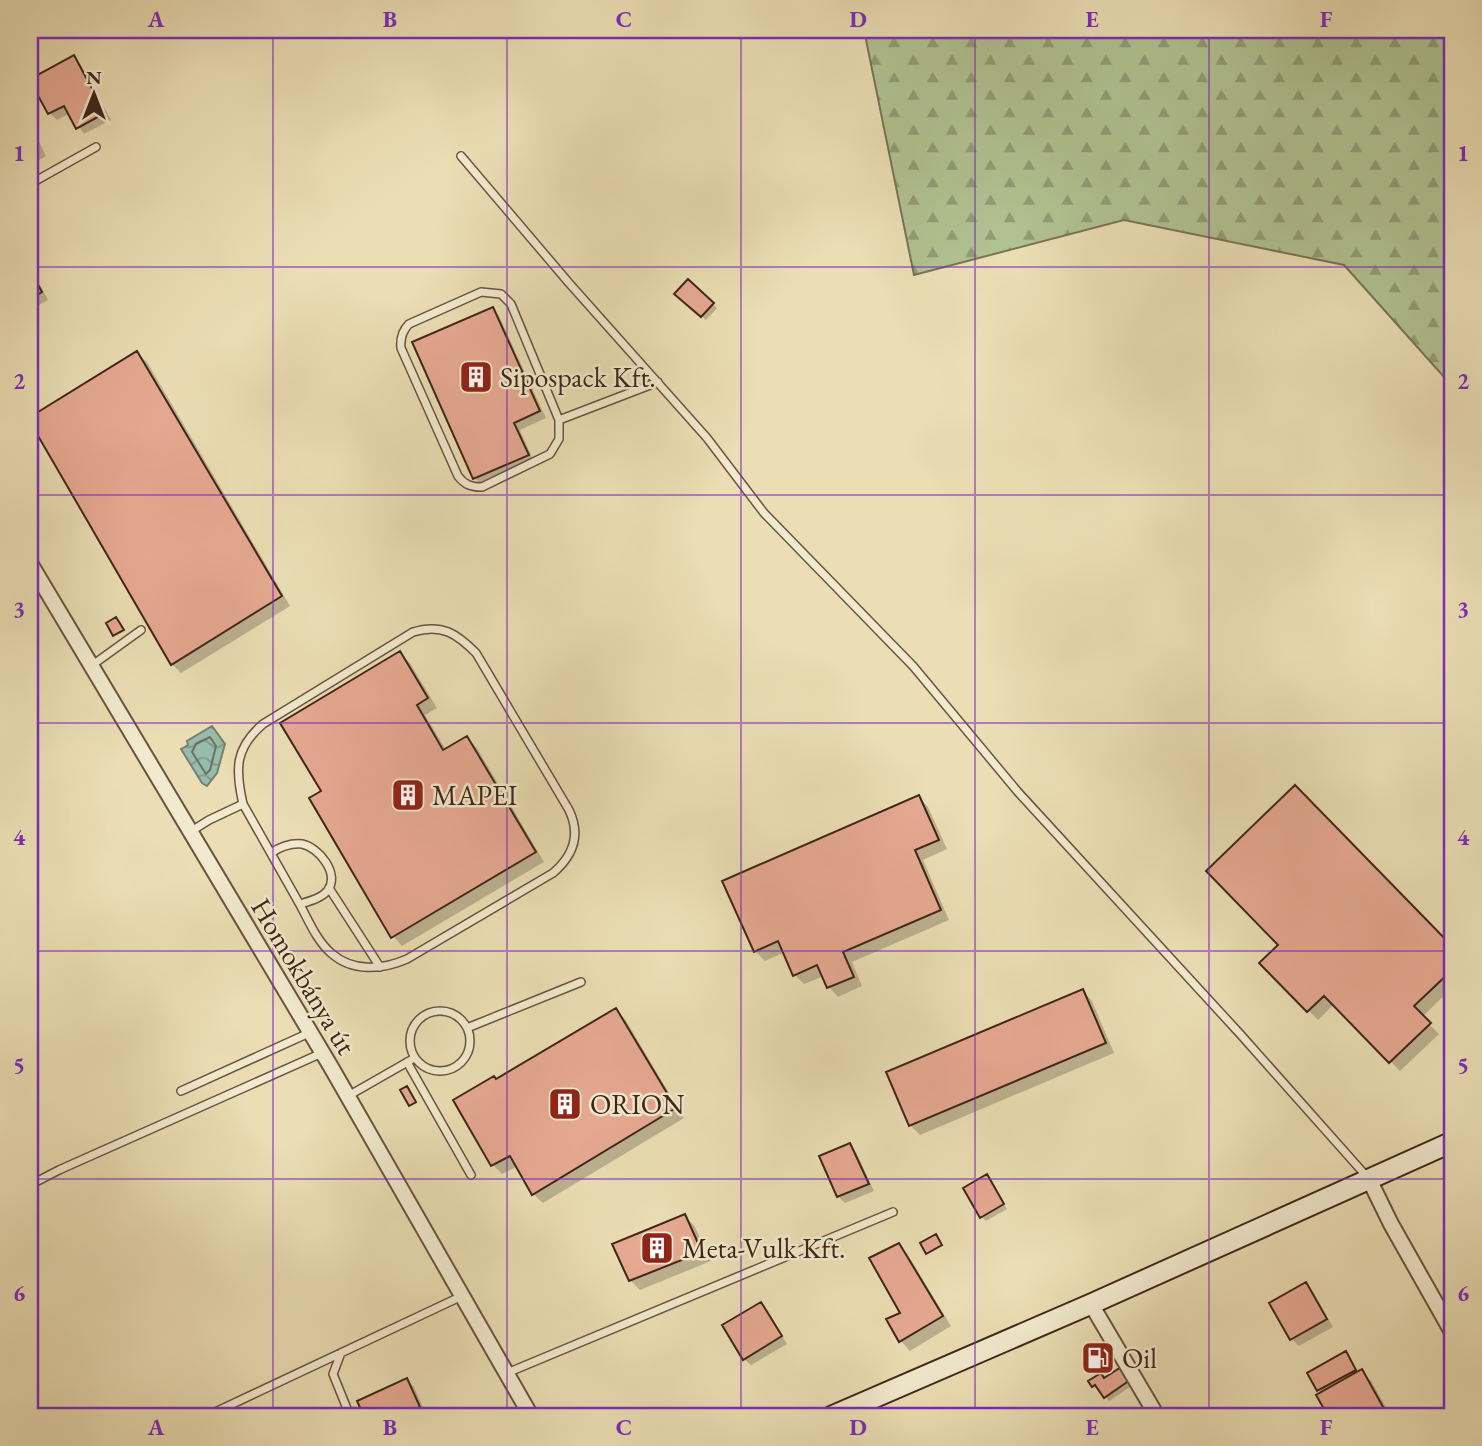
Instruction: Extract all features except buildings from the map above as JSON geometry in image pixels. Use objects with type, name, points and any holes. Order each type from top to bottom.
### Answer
[{"type":"main road","points":[[832,1416],[1091,1304],[1452,1142]]},
{"type":"street","name":"Homokbánya út","points":[[30,564],[348,1096],[531,1416]]},
{"type":"street","points":[[1369,1179],[1391,1224],[1452,1332]]},
{"type":"street","points":[[1091,1304],[1157,1416]]},
{"type":"lane","points":[[30,184],[96,148]]},
{"type":"lane","points":[[461,156],[569,283],[707,438],[764,513],[913,666],[1018,792],[1232,1024],[1369,1179]]},
{"type":"lane","points":[[481,292],[501,294],[511,304],[559,420],[559,439],[550,454],[482,487],[467,485],[458,475],[401,348],[404,329],[409,324],[481,292]]},
{"type":"lane","points":[[559,420],[658,382]]},
{"type":"lane","points":[[425,628],[449,632],[459,637],[476,653],[569,810],[576,833],[565,863],[553,873],[407,959],[380,967],[352,965],[331,953],[321,942],[243,804],[239,784],[242,751],[249,736],[264,724],[413,632],[425,628]]},
{"type":"lane","points":[[91,666],[141,630]]},
{"type":"lane","points":[[190,833],[209,820],[243,804]]},
{"type":"lane","points":[[271,853],[282,846],[304,844],[313,849],[330,869],[332,877],[329,888],[322,896],[300,904]]},
{"type":"lane","points":[[329,888],[380,967]]},
{"type":"lane","points":[[467,1028],[581,982]]},
{"type":"lane","points":[[432,1013],[450,1013],[459,1018],[467,1028],[470,1042],[468,1052],[457,1066],[448,1070],[430,1069],[415,1058],[411,1049],[412,1031],[424,1017],[432,1013]]},
{"type":"lane","points":[[181,1091],[309,1033]]},
{"type":"lane","points":[[30,1185],[322,1053]]},
{"type":"lane","points":[[348,1096],[415,1058]]},
{"type":"lane","points":[[407,1062],[471,1175]]},
{"type":"lane","points":[[506,1374],[893,1212]]},
{"type":"lane","points":[[209,1415],[462,1296]]},
{"type":"lane","points":[[341,1353],[333,1374],[350,1416]]},
{"type":"green space","points":[[864,30],[1452,30],[1452,386],[1344,265],[1124,220],[914,275]]},
{"type":"water","points":[[212,726],[225,744],[217,773],[207,786],[202,783],[181,749],[188,745],[187,741]]},
{"type":"place","name":"Sipospack Kft.","points":[[476,377]]},
{"type":"place","name":"MAPEI","points":[[408,795]]},
{"type":"place","name":"ORION","points":[[565,1104]]},
{"type":"place","name":"Meta-Vulk Kft.","points":[[657,1248]]},
{"type":"place","name":"Oil","points":[[1098,1358]]}]
